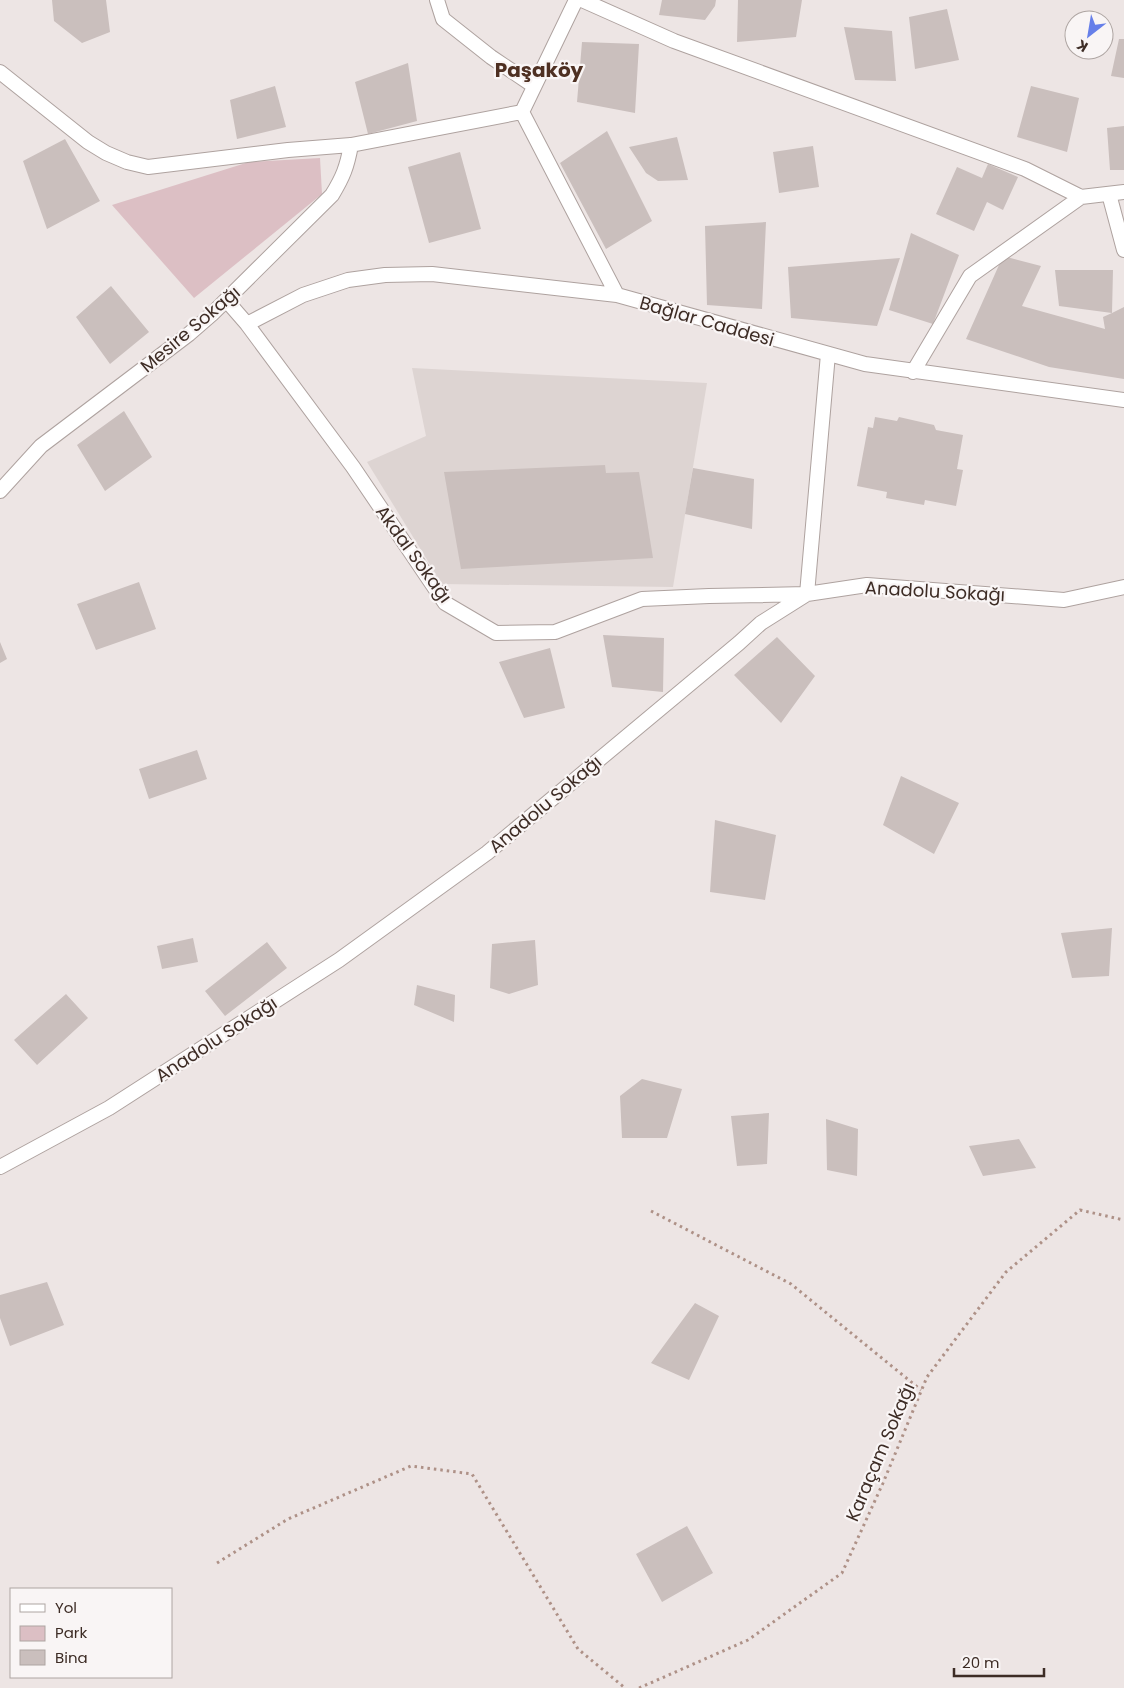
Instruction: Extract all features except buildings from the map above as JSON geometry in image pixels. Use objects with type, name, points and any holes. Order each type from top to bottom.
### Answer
[{"type":"street","points":[[437,0],[443,19],[491,57],[534,86]]},
{"type":"street","points":[[0,72],[88,142],[126,162],[148,167],[288,150],[351,145],[522,112],[576,0]]},
{"type":"street","points":[[582,0],[674,41],[1025,169],[1081,197]]},
{"type":"street","name":"Bağlar Caddesi","points":[[522,112],[617,295],[865,364],[1124,400]]},
{"type":"street","name":"Mesire Sokağı","points":[[0,491],[41,446],[227,302],[332,195],[348,166],[351,145]]},
{"type":"street","points":[[913,372],[970,276],[1081,197],[1124,192]]},
{"type":"street","points":[[1109,194],[1124,250]]},
{"type":"street","points":[[247,324],[303,294],[348,280],[385,274],[432,274],[617,295]]},
{"type":"street","name":"Akdal Sokağı","points":[[227,302],[247,324],[353,467],[445,603],[496,634],[555,632],[642,599],[807,594]]},
{"type":"street","points":[[807,594],[828,354]]},
{"type":"street","name":"Anadolu Sokağı","points":[[0,1167],[109,1108],[339,960],[487,853],[761,623],[807,594],[867,585],[1064,600],[1124,587]]},
{"type":"path","name":"Karaçam Sokağı","points":[[639,1688],[748,1640],[842,1573],[883,1483],[926,1377],[1006,1272],[1080,1210],[1124,1220]]},
{"type":"path","points":[[651,1211],[790,1284],[921,1390]]},
{"type":"path","points":[[216,1563],[288,1520],[411,1466],[472,1474],[578,1649],[625,1688]]},
{"type":"shaded area","points":[[412,368],[707,383],[673,587],[442,584],[367,462],[426,436]]},
{"type":"green space","points":[[320,158],[322,194],[194,298],[112,205],[249,162]]},
{"type":"district","name":"Paşaköy","points":[[539,70]]}]
